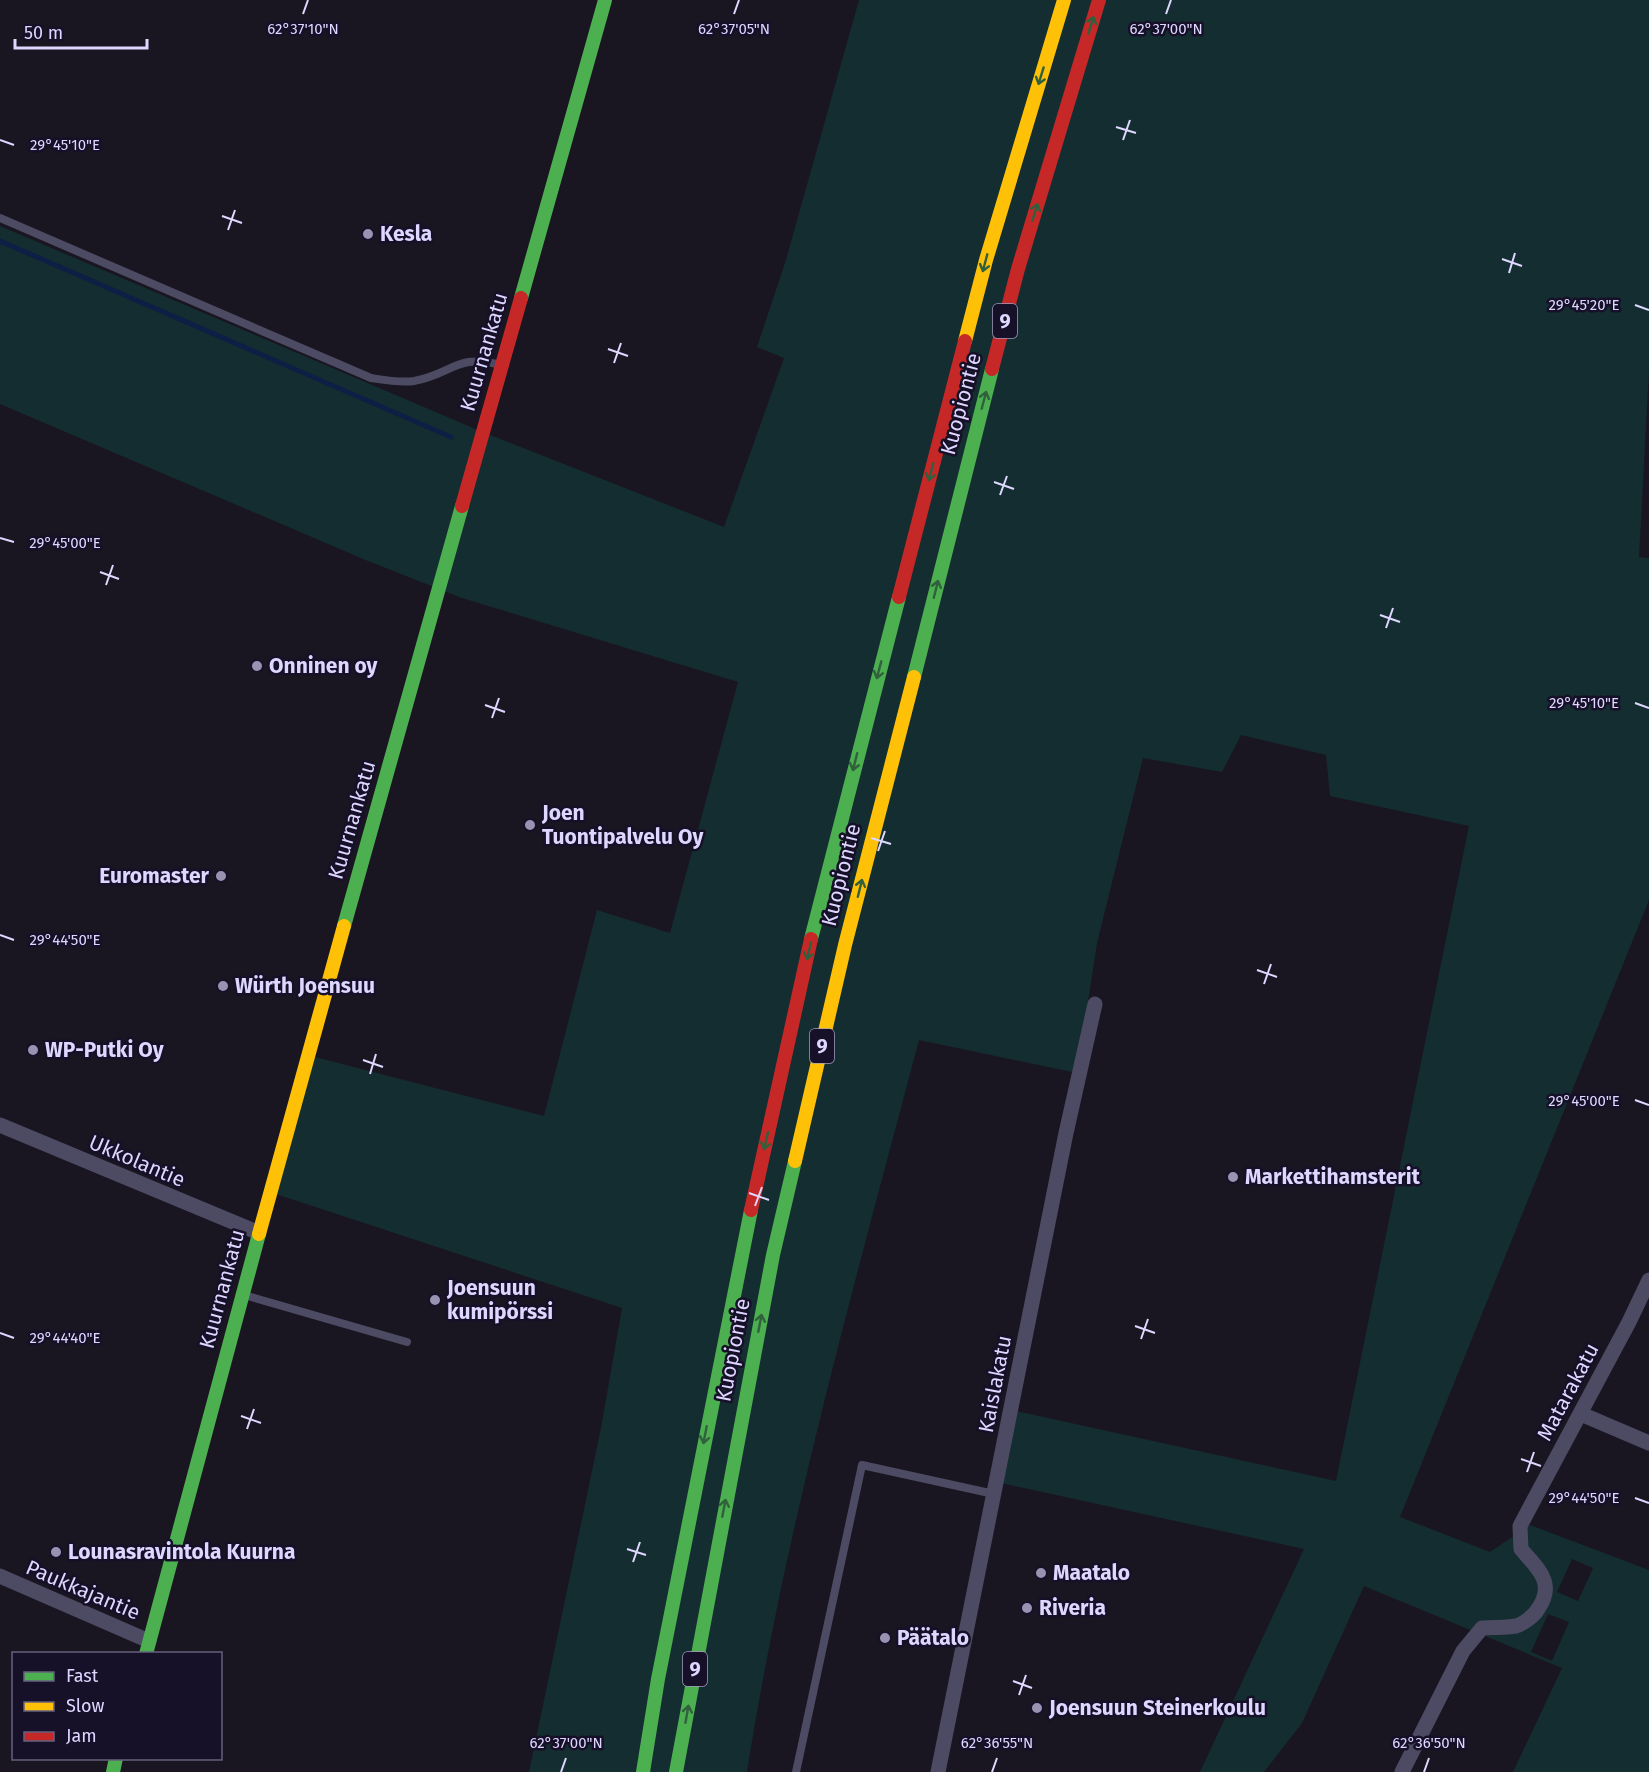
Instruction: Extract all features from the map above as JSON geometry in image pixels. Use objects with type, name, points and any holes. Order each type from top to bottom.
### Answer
[{"type":"main road","name":"Kuurnankatu","points":[[147,1647],[259,1233],[605,0]]},
{"type":"main road","name":"Kuopiontie","points":[[643,1772],[742,1249],[809,951],[869,705],[986,260],[1064,0]]},
{"type":"main road","name":"Kuopiontie","points":[[676,1772],[774,1255],[845,945],[1018,269],[1099,0]]},
{"type":"street","name":"Kaislakatu","points":[[938,1772],[1066,1133],[1095,1004]]},
{"type":"street","name":"Ukkolantie","points":[[0,1125],[259,1233]]},
{"type":"street","name":"Matarakatu","points":[[1402,1772],[1463,1651],[1482,1628],[1517,1626],[1536,1613],[1547,1598],[1546,1586],[1539,1570],[1521,1549],[1520,1526],[1649,1280]]},
{"type":"street","points":[[1581,1413],[1649,1443]]},
{"type":"street","name":"Paukkajantie","points":[[0,1576],[147,1647]]},
{"type":"lane","points":[[0,218],[371,378],[413,381],[446,370],[466,360],[483,360],[502,365]]},
{"type":"lane","points":[[242,1295],[407,1342]]},
{"type":"lane","points":[[796,1772],[862,1465],[994,1494]]},
{"type":"green space","points":[[859,0],[1649,0],[1649,371],[1639,557],[1649,558],[1649,900],[1400,1517],[1490,1552],[1530,1525],[1649,1570],[1649,1772],[1513,1772],[1562,1668],[1364,1586],[1302,1723],[1264,1772],[1200,1772],[1304,1549],[996,1482],[1011,1410],[1336,1481],[1469,826],[1330,796],[1326,755],[1241,735],[1222,772],[1143,758],[1097,943],[1077,1073],[919,1040],[802,1495],[781,1587],[747,1772],[529,1772],[601,1428],[622,1308],[273,1193],[311,1056],[544,1116],[597,910],[670,933],[738,682],[462,598],[368,561],[0,404],[0,226],[480,431],[724,527],[784,358],[757,347],[785,263]],"holes":[[[1572,1559],[1593,1568],[1578,1601],[1557,1592]],[[1548,1614],[1569,1622],[1552,1661],[1531,1652]]]},
{"type":"waterway","points":[[0,241],[451,437]]},
{"type":"traffic: fast","points":[[521,298],[605,0]]},
{"type":"traffic: fast","points":[[914,677],[992,369]]},
{"type":"traffic: fast","points":[[344,926],[462,506]]},
{"type":"traffic: fast","points":[[811,939],[899,597]]},
{"type":"traffic: fast","points":[[676,1772],[773,1255],[795,1161]]},
{"type":"traffic: fast","points":[[643,1772],[658,1679],[751,1210]]},
{"type":"traffic: fast","points":[[147,1652],[259,1234]]},
{"type":"traffic: fast","points":[[113,1772],[116,1760]]},
{"type":"traffic: slow","points":[[965,341],[986,260],[1064,0]]},
{"type":"traffic: slow","points":[[795,1161],[845,945],[914,677]]},
{"type":"traffic: slow","points":[[259,1234],[344,926]]},
{"type":"traffic: jam","points":[[992,369],[1018,269],[1099,0]]},
{"type":"traffic: jam","points":[[462,506],[521,298]]},
{"type":"traffic: jam","points":[[899,597],[965,341]]},
{"type":"traffic: jam","points":[[751,1210],[811,939]]},
{"type":"place","name":"Kesla","points":[[368,234]]},
{"type":"place","name":"Onninen oy","points":[[257,666]]},
{"type":"place","name":"Joen Tuontipalvelu Oy","points":[[530,825]]},
{"type":"place","name":"Euromaster","points":[[221,876]]},
{"type":"place","name":"Würth Joensuu","points":[[223,986]]},
{"type":"place","name":"WP-Putki Oy","points":[[33,1050]]},
{"type":"place","name":"Markettihamsterit","points":[[1233,1177]]},
{"type":"place","name":"Joensuun kumipörssi","points":[[435,1300]]},
{"type":"place","name":"Lounasravintola Kuurna","points":[[56,1552]]},
{"type":"place","name":"Maatalo","points":[[1041,1573]]},
{"type":"place","name":"Riveria","points":[[1027,1608]]},
{"type":"place","name":"Päätalo","points":[[885,1638]]},
{"type":"place","name":"Joensuun Steinerkoulu","points":[[1037,1708]]}]
